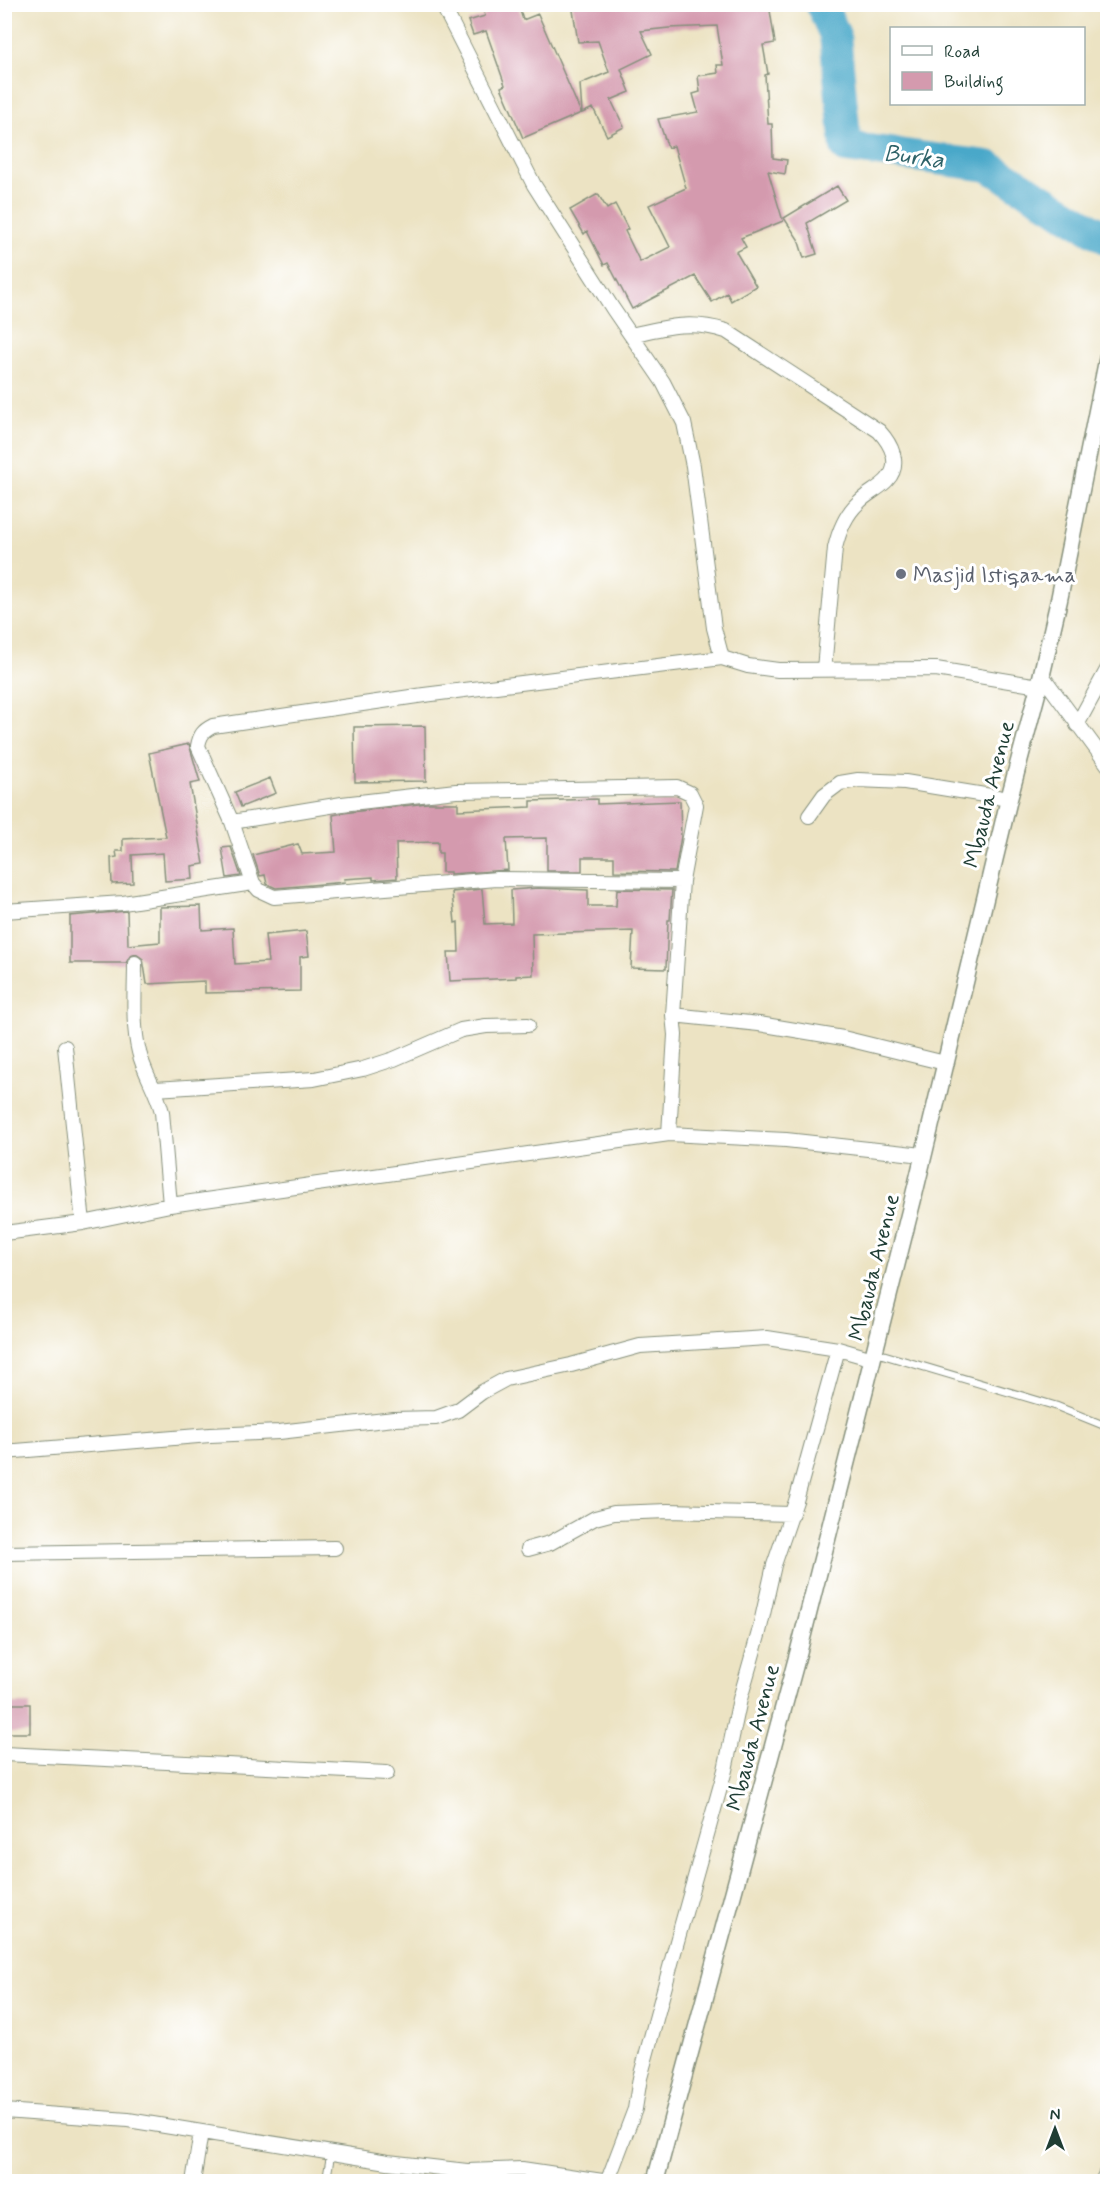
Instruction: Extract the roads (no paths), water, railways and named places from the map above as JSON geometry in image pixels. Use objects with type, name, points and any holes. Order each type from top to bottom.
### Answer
[{"type":"street","points":[[442,4],[534,185],[663,382],[684,423],[693,466],[714,628],[722,658]]},
{"type":"street","points":[[631,334],[673,325],[692,324],[708,325],[726,331],[879,430],[888,441],[895,458],[891,475],[887,481],[858,502],[839,531],[835,548],[824,669]]},
{"type":"street","name":"Mbauda Avenue","points":[[655,2181],[799,1650],[874,1356],[1059,600],[1107,356]]},
{"type":"street","points":[[681,881],[497,879],[284,897],[265,894],[254,883],[232,822],[198,746],[200,737],[204,730],[213,726],[424,695],[722,658],[748,666],[778,669],[936,669],[1040,680],[1107,765]]},
{"type":"street","points":[[1077,725],[1107,668]]},
{"type":"street","points":[[809,816],[824,795],[840,783],[858,780],[905,782],[1009,799]]},
{"type":"street","points":[[232,822],[342,804],[456,791],[677,787],[690,793],[696,805],[681,881],[669,1134]]},
{"type":"street","points":[[4,911],[123,903],[254,883]]},
{"type":"street","points":[[135,963],[136,1039],[144,1066],[155,1089],[164,1124],[170,1205]]},
{"type":"street","points":[[673,1015],[759,1024],[843,1038],[945,1063]]},
{"type":"street","points":[[155,1089],[314,1079],[339,1075],[394,1059],[461,1030],[528,1024]]},
{"type":"street","points":[[65,1047],[83,1223]]},
{"type":"street","points":[[4,1233],[83,1223],[170,1205],[669,1134],[786,1140],[923,1155]]},
{"type":"street","points":[[4,1452],[210,1435],[279,1432],[394,1419],[436,1418],[458,1410],[482,1392],[506,1379],[571,1365],[640,1346],[767,1338],[874,1356]]},
{"type":"street","points":[[4,2111],[128,2120],[331,2153],[468,2172],[522,2169],[608,2181],[635,2109],[640,2078],[725,1770],[774,1565],[791,1514],[838,1349]]},
{"type":"street","points":[[528,1549],[550,1543],[595,1518],[614,1513],[668,1511],[791,1514]]},
{"type":"street","points":[[4,1553],[335,1548]]},
{"type":"street","points":[[4,1754],[387,1773]]},
{"type":"street","points":[[193,2181],[201,2132]]},
{"type":"lane","points":[[874,1356],[1056,1406],[1107,1427]]},
{"type":"lane","points":[[326,2181],[331,2153]]},
{"type":"lane","points":[[1098,2181],[1107,2161]]},
{"type":"waterway","name":"Burka","points":[[821,4],[835,35],[846,147],[988,166],[1108,239]]},
{"type":"place","name":"Masjid Istiqaama","points":[[901,574]]}]
